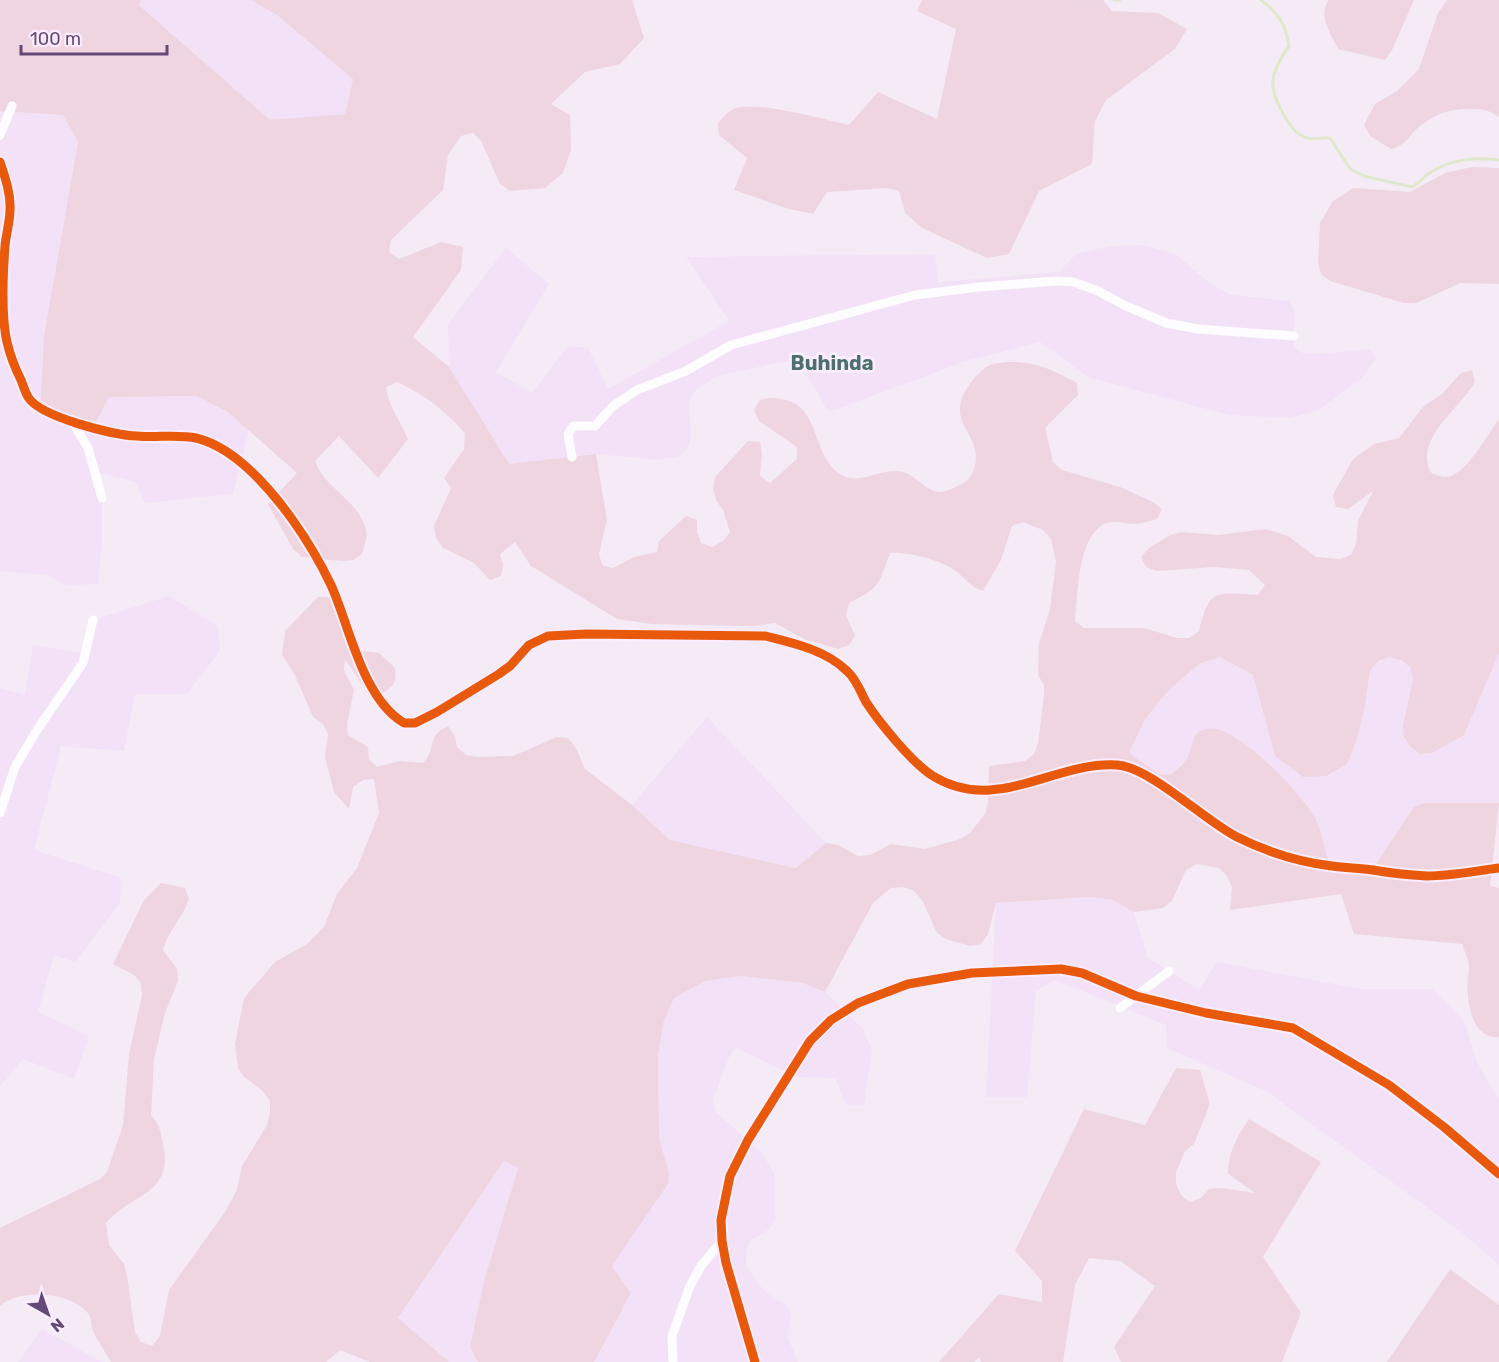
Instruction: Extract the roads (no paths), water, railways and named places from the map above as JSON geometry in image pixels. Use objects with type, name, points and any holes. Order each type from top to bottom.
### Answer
[{"type":"street","points":[[0,135],[12,106]]},
{"type":"street","points":[[0,162],[8,185],[10,210],[5,246],[6,340],[13,364],[28,398],[40,409],[111,432],[133,436],[194,438],[217,447],[242,464],[306,537],[331,586],[365,674],[387,710],[404,723],[415,723],[437,712],[499,674],[510,666],[529,645],[548,636],[586,634],[765,636],[792,642],[829,657],[845,669],[884,725],[919,765],[933,776],[962,788],[995,790],[1092,766],[1120,765],[1142,773],[1235,836],[1276,854],[1330,866],[1428,876],[1499,868]]},
{"type":"street","points":[[572,458],[568,434],[573,426],[595,426],[613,406],[637,390],[686,371],[731,345],[915,295],[1001,285],[1073,282],[1096,290],[1166,323],[1198,329],[1294,336]]},
{"type":"street","points":[[72,421],[88,448],[102,498]]},
{"type":"street","points":[[0,813],[15,767],[37,730],[83,663],[93,620]]},
{"type":"street","points":[[755,1362],[726,1263],[722,1241],[721,1220],[730,1176],[748,1140],[810,1041],[831,1020],[858,1003],[908,984],[972,973],[1061,969],[1082,973],[1136,996],[1206,1014],[1293,1028],[1389,1085],[1444,1127],[1499,1174]]},
{"type":"street","points":[[1120,1008],[1169,971]]},
{"type":"street","points":[[673,1362],[672,1336],[690,1286],[701,1266],[722,1241]]},
{"type":"waterway","points":[[1114,0],[1120,0]]},
{"type":"waterway","points":[[1261,0],[1280,20],[1289,46],[1277,66],[1273,80],[1275,95],[1283,114],[1294,130],[1301,135],[1310,139],[1330,138],[1350,169],[1364,176],[1412,187],[1428,174],[1447,164],[1472,159],[1499,160]]},
{"type":"district","name":"Buhinda","points":[[832,363]]}]
